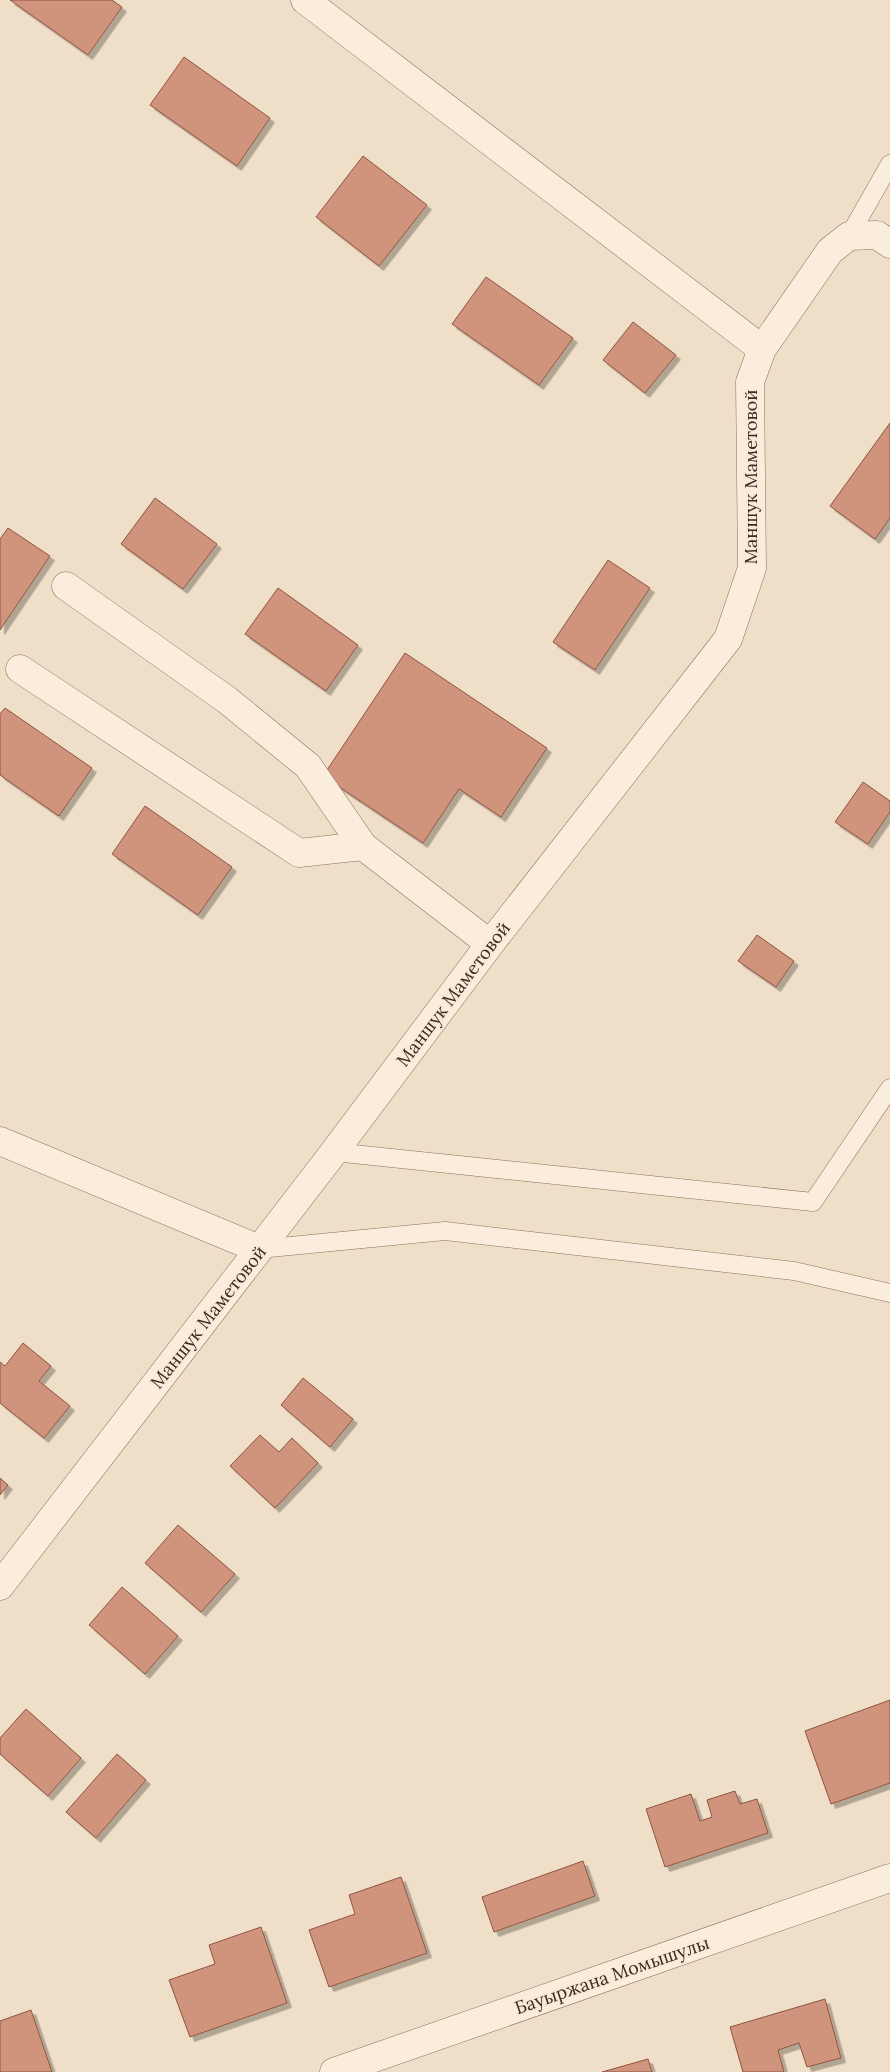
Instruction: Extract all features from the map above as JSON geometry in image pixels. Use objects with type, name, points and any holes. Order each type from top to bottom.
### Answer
[{"type":"street","points":[[305,0],[762,349]]},
{"type":"street","points":[[849,236],[877,235],[890,244]]},
{"type":"street","name":"Маншук Маметовой","points":[[0,1586],[334,1152],[490,944],[728,639],[752,568],[750,382],[762,349],[830,251],[849,236]]},
{"type":"street","points":[[66,586],[227,700],[308,766],[363,846],[490,944]]},
{"type":"street","points":[[20,669],[299,853],[363,846]]},
{"type":"street","points":[[0,1141],[259,1249]]},
{"type":"street","name":"Бауыржана Момышулы","points":[[334,2072],[890,1878]]},
{"type":"lane","points":[[849,236],[890,164]]},
{"type":"lane","points":[[334,1152],[813,1202],[890,1088]]},
{"type":"lane","points":[[259,1249],[445,1231],[794,1271],[890,1293]]},
{"type":"building","points":[[10,0],[112,0],[122,7],[88,55]]},
{"type":"building","points":[[184,57],[270,118],[237,166],[150,105]]},
{"type":"building","points":[[363,156],[427,205],[379,266],[316,217]]},
{"type":"building","points":[[486,277],[573,338],[539,385],[452,324]]},
{"type":"building","points":[[633,322],[676,355],[645,393],[603,360]]},
{"type":"building","points":[[890,423],[890,518],[875,539],[830,506]]},
{"type":"building","points":[[155,498],[217,544],[183,589],[121,544]]},
{"type":"building","points":[[8,528],[50,556],[0,630],[0,539]]},
{"type":"building","points":[[608,560],[650,588],[595,670],[553,642]]},
{"type":"building","points":[[278,588],[358,645],[326,691],[245,634]]},
{"type":"building","points":[[405,653],[547,748],[501,817],[459,789],[423,843],[323,776]]},
{"type":"building","points":[[5,708],[92,768],[59,816],[0,775],[0,714]]},
{"type":"building","points":[[863,782],[890,801],[890,812],[868,844],[835,822]]},
{"type":"building","points":[[145,806],[232,867],[198,915],[112,854]]},
{"type":"building","points":[[757,935],[794,961],[776,987],[738,961]]},
{"type":"building","points":[[23,1343],[51,1366],[39,1381],[70,1406],[44,1438],[0,1403],[0,1362],[5,1366]]},
{"type":"building","points":[[303,1378],[353,1419],[330,1447],[281,1405]]},
{"type":"building","points":[[260,1435],[279,1452],[292,1438],[318,1463],[275,1508],[230,1466]]},
{"type":"building","points":[[0,1478],[8,1485],[0,1495]]},
{"type":"building","points":[[178,1525],[235,1574],[201,1612],[145,1563]]},
{"type":"building","points":[[122,1587],[178,1636],[145,1674],[89,1625]]},
{"type":"building","points":[[890,1700],[890,1783],[831,1804],[805,1731]]},
{"type":"building","points":[[26,1709],[81,1758],[48,1796],[0,1754],[0,1738]]},
{"type":"building","points":[[117,1754],[146,1780],[96,1838],[66,1812]]},
{"type":"building","points":[[735,1791],[740,1804],[757,1799],[768,1833],[665,1867],[646,1809],[691,1794],[700,1821],[712,1817],[707,1800]]},
{"type":"building","points":[[583,1861],[595,1896],[494,1932],[482,1897]]},
{"type":"building","points":[[401,1877],[427,1953],[329,1987],[309,1930],[355,1914],[349,1895]]},
{"type":"building","points":[[261,1927],[287,2003],[190,2037],[169,1980],[215,1964],[209,1945]]},
{"type":"building","points":[[825,1999],[841,2058],[807,2067],[799,2043],[778,2050],[784,2072],[743,2072],[730,2027]]},
{"type":"building","points":[[31,2010],[52,2072],[0,2072],[0,2021]]},
{"type":"building","points":[[648,2059],[652,2072],[602,2072]]}]
